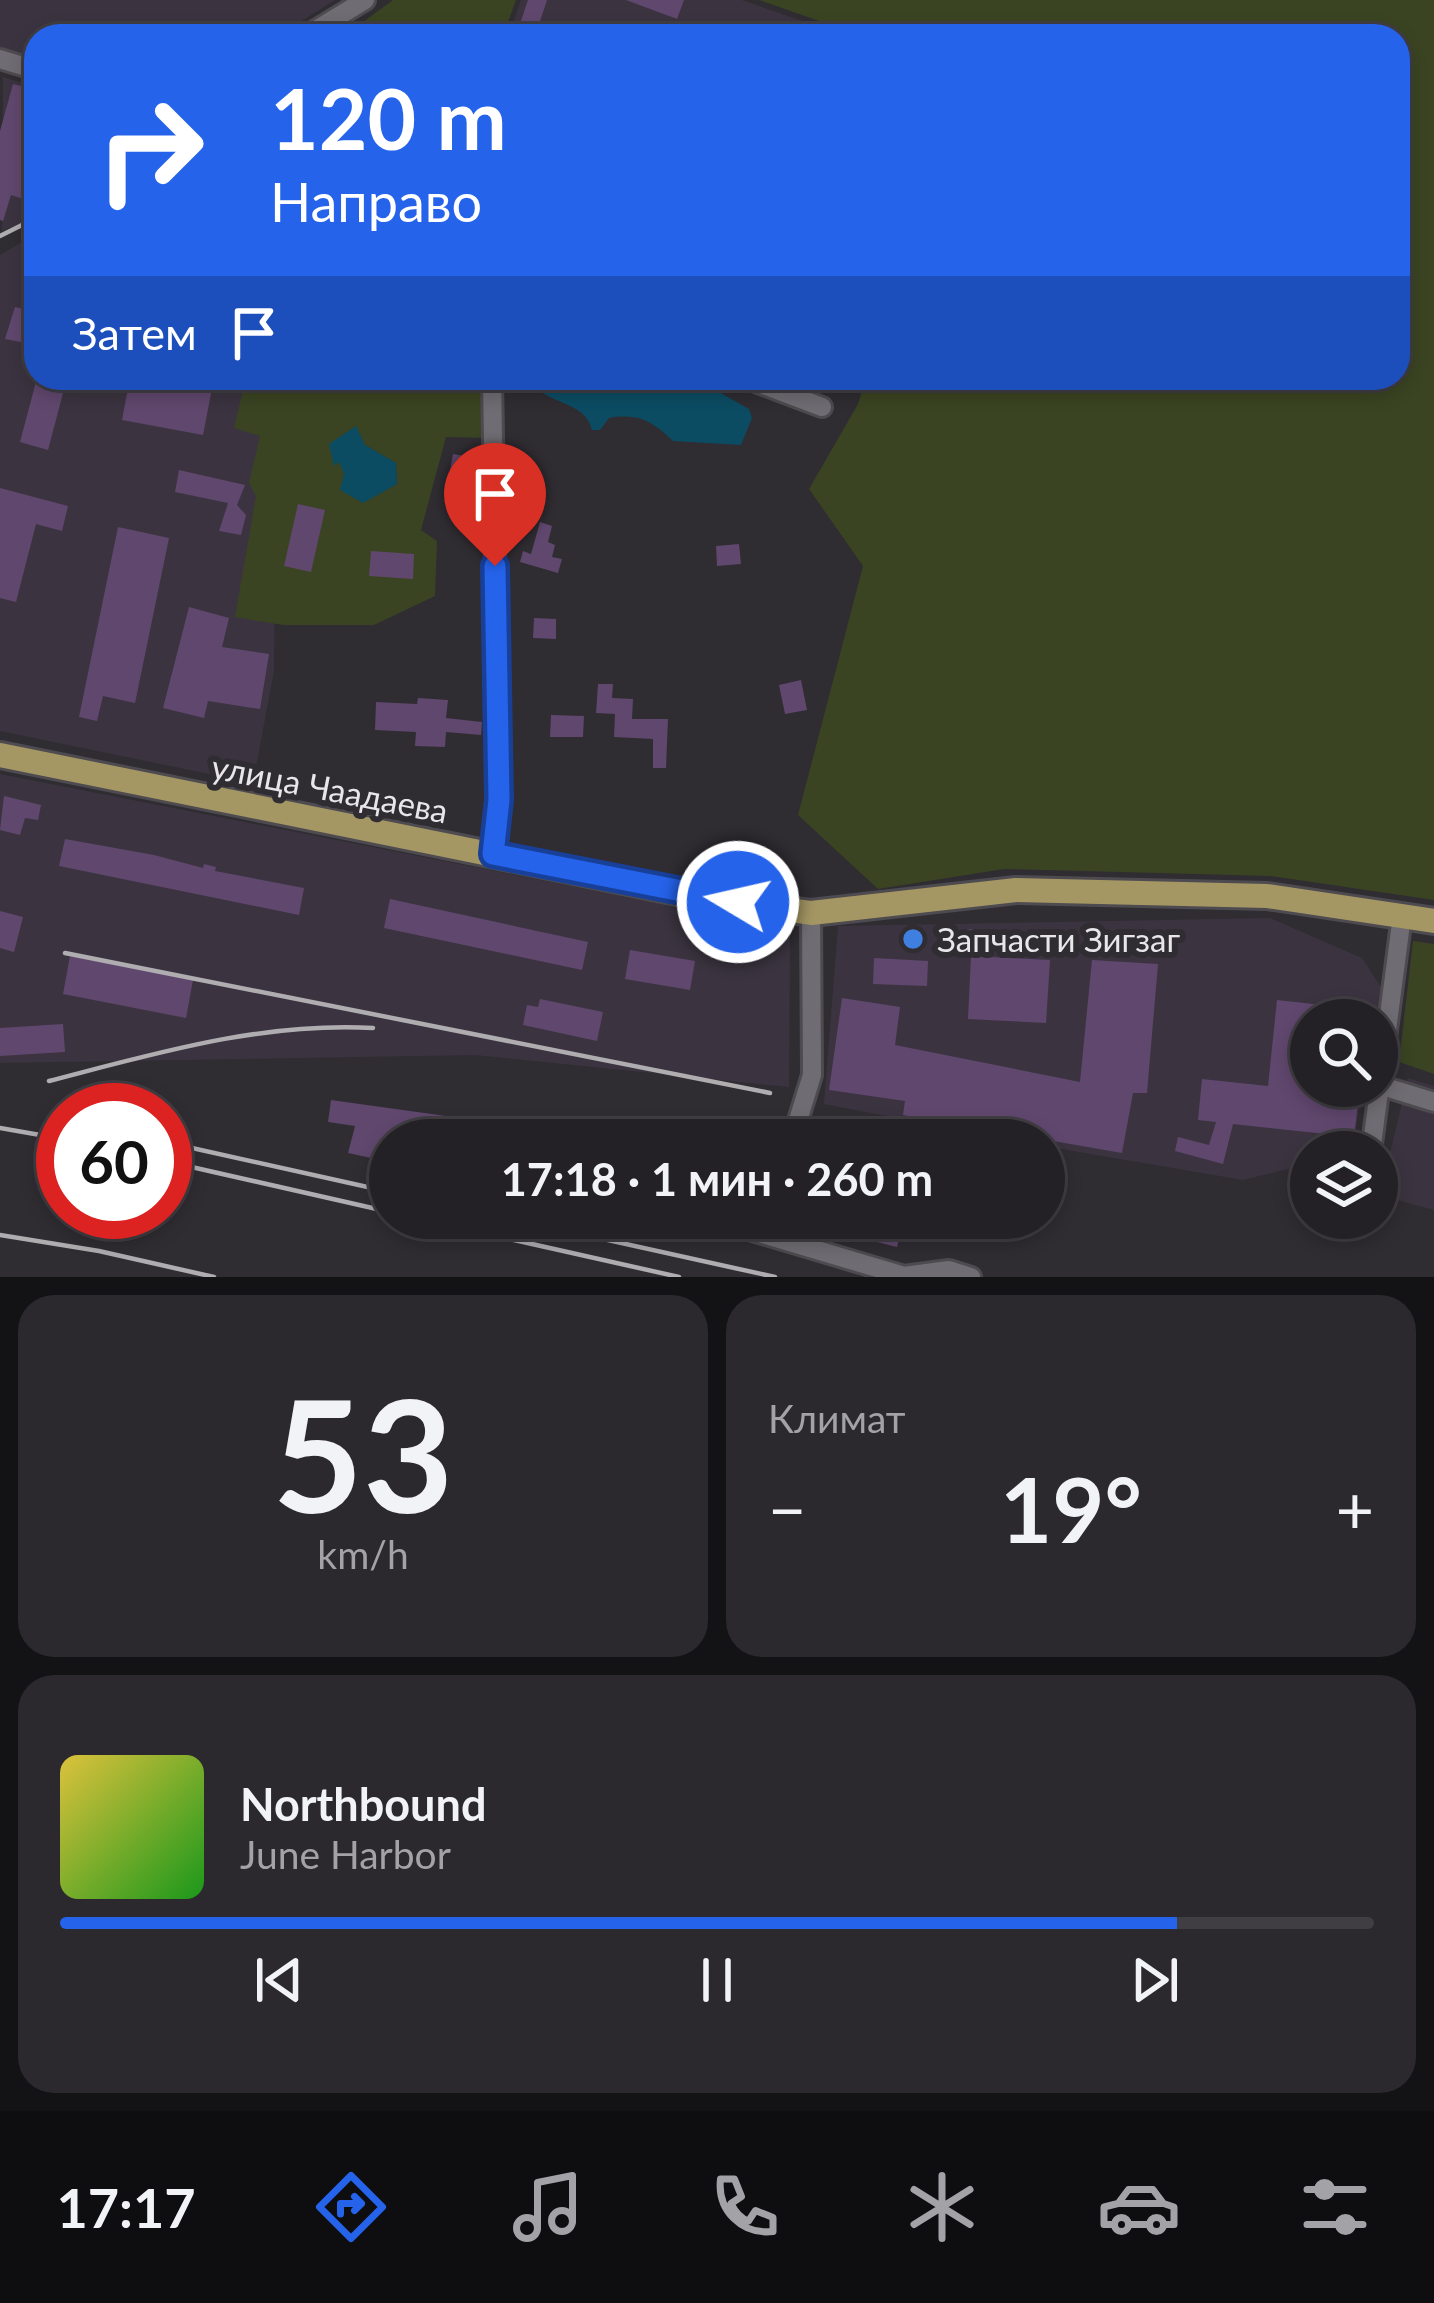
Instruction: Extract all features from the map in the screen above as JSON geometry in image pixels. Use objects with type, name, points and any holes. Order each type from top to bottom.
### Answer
[{"type":"main road","name":"улица Чаадаева","points":[[0,755],[702,897],[811,913],[1016,890],[1267,896],[1434,921]]},
{"type":"street","points":[[326,24],[365,0]]},
{"type":"street","points":[[492,390],[499,800],[493,854]]},
{"type":"street","points":[[778,390],[822,406]]},
{"type":"street","points":[[798,1119],[812,1075],[811,913]]},
{"type":"street","points":[[1391,999],[1402,916]]},
{"type":"street","points":[[1398,1091],[1434,1102]]},
{"type":"street","points":[[780,1239],[904,1276],[950,1270],[971,1277]]},
{"type":"shaded area","points":[[0,0],[335,0],[297,24],[24,24],[24,56],[0,51]]},
{"type":"shaded area","points":[[521,0],[742,0],[811,24],[513,24]]},
{"type":"shaded area","points":[[3,77],[24,83],[24,222],[2,231]]},
{"type":"shaded area","points":[[24,241],[24,390],[276,390],[274,671],[253,783],[0,731],[0,255]]},
{"type":"shaded area","points":[[0,774],[790,929],[789,1087],[475,1055],[0,1063]]},
{"type":"shaded area","points":[[1270,918],[1362,958],[1381,987],[1379,999],[1290,999],[1290,1107],[1359,1107],[1355,1131],[1290,1131],[1290,1168],[1243,1180],[1065,1150],[1065,1119],[902,1119],[824,1104],[838,926]]},
{"type":"shaded area","points":[[1408,1078],[1434,1086],[1434,1210],[1398,1200],[1395,1131]]},
{"type":"green space","points":[[393,0],[516,0],[507,24],[360,24]]},
{"type":"green space","points":[[759,0],[1434,0],[1434,900],[1271,876],[1004,869],[878,889],[798,815],[863,566],[809,489],[862,390],[1410,390],[1410,24],[828,24]]},
{"type":"green space","points":[[243,390],[485,390],[489,395],[488,438],[446,437],[421,530],[437,541],[435,596],[374,625],[283,625],[235,617],[256,496],[249,483],[260,436],[234,428]],"holes":[[[365,445],[396,463],[397,484],[362,503],[339,461]]]},
{"type":"green space","points":[[1413,941],[1434,944],[1434,1074],[1399,1062]]},
{"type":"water","points":[[539,390],[713,390],[749,409],[752,418],[741,445],[673,441],[637,418],[609,418],[600,430],[592,430],[575,408]]},
{"type":"water","points":[[356,426],[365,445],[396,463],[397,484],[363,503],[340,490],[344,474],[339,462],[334,466],[329,444]]},
{"type":"building","points":[[528,0],[547,0],[539,24],[520,24]]},
{"type":"building","points":[[626,0],[684,0],[677,19]]},
{"type":"building","points":[[13,84],[24,87],[24,199],[11,195],[3,221],[0,220],[0,131]]},
{"type":"building","points":[[15,307],[24,309],[24,343],[5,339]]},
{"type":"building","points":[[34,390],[64,390],[48,450],[20,442]]},
{"type":"building","points":[[128,390],[212,390],[203,435],[122,420]]},
{"type":"building","points":[[453,454],[478,458],[472,504],[453,500],[456,478],[449,477]]},
{"type":"building","points":[[179,470],[245,485],[237,505],[246,515],[241,535],[219,531],[228,503],[175,492]]},
{"type":"building","points":[[0,488],[68,506],[62,531],[36,524],[16,602],[0,598]]},
{"type":"building","points":[[298,504],[325,510],[311,572],[284,566]]},
{"type":"building","points":[[540,522],[552,526],[548,542],[555,545],[552,557],[562,559],[558,573],[520,562],[523,551],[531,554]]},
{"type":"building","points":[[118,527],[169,538],[135,703],[103,696],[97,721],[79,717]]},
{"type":"building","points":[[739,544],[741,564],[717,566],[716,546]]},
{"type":"building","points":[[371,551],[414,554],[413,579],[369,576]]},
{"type":"building","points":[[189,607],[229,618],[222,647],[269,654],[260,709],[208,701],[204,718],[163,708]]},
{"type":"building","points":[[534,618],[556,619],[556,639],[533,638]]},
{"type":"building","points":[[801,680],[807,710],[785,714],[779,685]]},
{"type":"building","points":[[598,684],[613,684],[612,698],[633,699],[632,719],[668,719],[666,768],[653,768],[653,739],[614,737],[615,714],[596,713]]},
{"type":"building","points":[[418,698],[448,700],[446,718],[482,722],[481,735],[446,732],[445,747],[415,746],[416,732],[375,730],[376,702],[417,704]]},
{"type":"building","points":[[551,715],[584,716],[583,737],[550,737]]},
{"type":"building","points":[[4,796],[41,805],[38,820],[25,818],[20,835],[0,830]]},
{"type":"building","points":[[65,839],[304,888],[299,915],[59,866]]},
{"type":"building","points":[[390,899],[588,942],[582,970],[384,928]]},
{"type":"building","points":[[0,911],[23,917],[14,952],[0,948]]},
{"type":"building","points":[[980,929],[980,946],[948,946],[948,930]]},
{"type":"building","points":[[630,950],[695,961],[690,990],[625,979]]},
{"type":"building","points":[[70,956],[193,980],[186,1018],[63,994]]},
{"type":"building","points":[[971,956],[1050,960],[1046,1023],[968,1019]]},
{"type":"building","points":[[874,958],[928,961],[927,986],[873,984]]},
{"type":"building","points":[[1092,960],[1158,964],[1147,1093],[1133,1093],[1122,1153],[1065,1143],[1065,1119],[926,1119],[903,1115],[905,1101],[829,1090],[842,998],[900,1007],[895,1045],[1080,1082]]},
{"type":"building","points":[[540,999],[603,1012],[597,1041],[523,1025],[527,1005],[538,1007]]},
{"type":"building","points":[[1277,1000],[1290,1001],[1290,1107],[1358,1107],[1355,1131],[1233,1124],[1223,1164],[1175,1151],[1178,1137],[1209,1145],[1216,1122],[1198,1120],[1202,1079],[1268,1086]]},
{"type":"building","points":[[63,1024],[65,1052],[0,1056],[0,1028]]},
{"type":"building","points":[[331,1100],[446,1116],[369,1119],[369,1158],[348,1153],[355,1126],[328,1122]]},
{"type":"building","points":[[865,1239],[899,1239],[897,1247]]},
{"type":"railway","points":[[0,236],[24,224]]},
{"type":"railway","points":[[65,953],[770,1093]]},
{"type":"railway","points":[[49,1081],[250,1035],[373,1028]]},
{"type":"railway","points":[[0,1128],[36,1134]]},
{"type":"railway","points":[[192,1148],[369,1187]]},
{"type":"railway","points":[[192,1167],[369,1207]]},
{"type":"railway","points":[[0,1235],[214,1277]]},
{"type":"railway","points":[[510,1239],[679,1277]]},
{"type":"railway","points":[[603,1239],[775,1277]]},
{"type":"place","name":"Запчасти Зигзаг","points":[[913,939]]},
{"type":"route","points":[[495,566],[499,800],[493,854],[738,902]]}]
